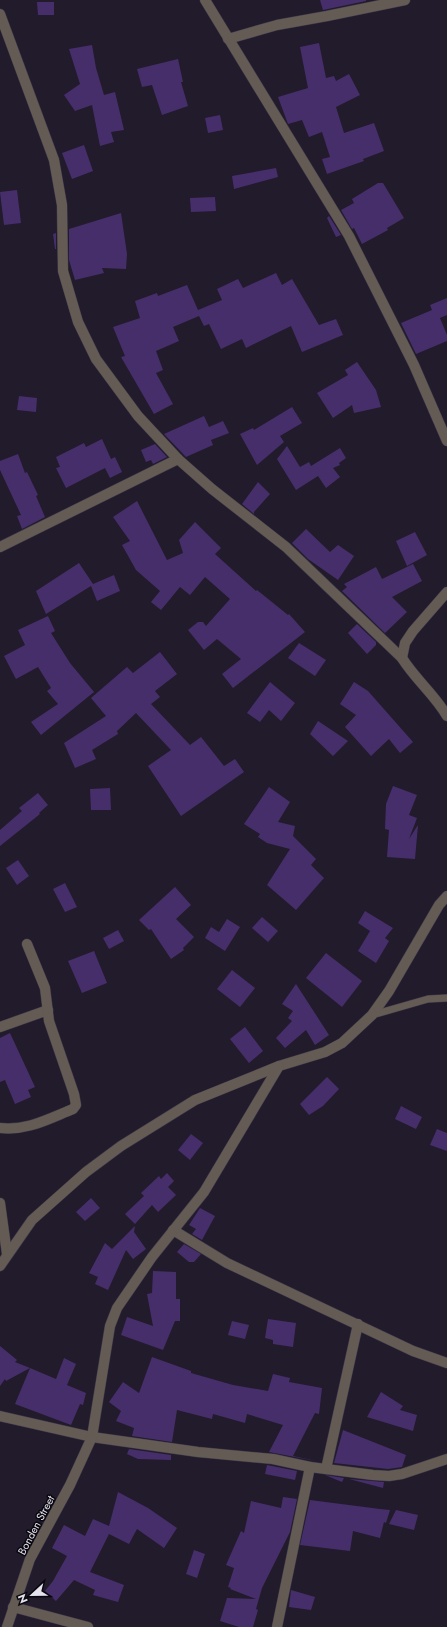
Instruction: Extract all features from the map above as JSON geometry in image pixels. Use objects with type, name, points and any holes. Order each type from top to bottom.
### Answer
[{"type":"street","points":[[205,0],[349,236],[414,365],[447,441]]},
{"type":"street","points":[[228,39],[276,25],[406,0]]},
{"type":"street","points":[[0,14],[54,160],[62,205],[63,271],[78,322],[96,360],[112,384],[138,416],[178,459],[212,489],[286,547],[402,658],[410,671],[442,708],[447,716]]},
{"type":"street","points":[[0,547],[178,459]]},
{"type":"street","points":[[402,658],[405,643],[413,631],[447,592]]},
{"type":"street","points":[[0,1266],[32,1220],[86,1172],[121,1146],[195,1100],[279,1066],[325,1052],[342,1043],[372,1015],[389,991],[439,905],[447,896]]},
{"type":"street","points":[[0,1128],[20,1129],[30,1126],[73,1109],[76,1105],[74,1094],[49,1021],[45,988],[27,944]]},
{"type":"street","points":[[0,1027],[48,1010]]},
{"type":"street","name":"Bonden Street","points":[[6,1627],[30,1559],[70,1485],[92,1436],[110,1326],[117,1308],[173,1230],[204,1192],[279,1066]]},
{"type":"street","points":[[0,1203],[7,1254]]},
{"type":"street","points":[[173,1230],[227,1264],[413,1351],[447,1363]]},
{"type":"street","points":[[326,1468],[358,1324]]},
{"type":"street","points":[[0,1416],[92,1436],[198,1452],[274,1459],[310,1467],[389,1476],[447,1459]]},
{"type":"street","points":[[277,1627],[310,1467]]},
{"type":"street","points":[[13,1607],[88,1627]]},
{"type":"lane","points":[[372,1015],[428,999],[447,998]]},
{"type":"building","points":[[320,0],[366,0],[366,1],[323,10]]},
{"type":"building","points":[[37,2],[54,2],[54,15],[38,15]]},
{"type":"building","points":[[319,43],[326,78],[334,76],[336,81],[349,74],[360,95],[336,107],[344,133],[374,123],[384,151],[363,159],[364,161],[327,174],[322,159],[330,157],[322,132],[309,137],[302,120],[288,124],[278,97],[308,88],[300,47]]},
{"type":"building","points":[[92,45],[96,68],[104,95],[115,92],[124,130],[111,132],[114,142],[100,146],[92,105],[75,111],[64,95],[80,84],[69,49]]},
{"type":"building","points":[[178,59],[183,82],[181,82],[188,106],[162,115],[152,85],[142,87],[137,69]]},
{"type":"building","points":[[220,115],[223,130],[208,133],[205,118]]},
{"type":"building","points":[[84,145],[93,171],[72,179],[62,153]]},
{"type":"building","points":[[276,168],[278,177],[234,189],[232,176]]},
{"type":"building","points":[[378,183],[383,183],[404,218],[387,228],[388,230],[362,244],[354,228],[352,229],[341,210],[354,203],[352,199]]},
{"type":"building","points":[[17,190],[21,223],[4,225],[0,192]]},
{"type":"building","points":[[215,197],[216,211],[191,212],[190,198]]},
{"type":"building","points":[[121,213],[127,254],[126,269],[102,268],[104,273],[75,280],[69,260],[69,229]]},
{"type":"building","points":[[329,216],[341,235],[336,237],[327,218]]},
{"type":"building","points":[[56,233],[56,249],[55,249],[53,234]]},
{"type":"building","points":[[276,273],[282,285],[292,279],[319,325],[336,319],[343,335],[302,352],[291,326],[246,348],[242,339],[221,349],[209,324],[204,326],[199,316],[173,327],[179,341],[156,351],[163,370],[156,373],[173,404],[154,414],[121,357],[125,356],[113,327],[140,318],[135,301],[157,293],[158,296],[187,285],[198,310],[222,300],[217,289],[238,279],[243,288]]},
{"type":"building","points":[[447,298],[447,315],[440,318],[447,335],[447,341],[416,354],[401,323],[432,310],[430,305]]},
{"type":"building","points":[[357,362],[376,390],[381,407],[354,413],[352,405],[333,418],[317,393],[348,375],[345,370]]},
{"type":"building","points":[[19,396],[37,398],[36,412],[17,410]]},
{"type":"building","points":[[292,407],[302,423],[280,436],[284,442],[257,465],[240,434],[253,428],[254,430]]},
{"type":"building","points":[[204,416],[209,427],[223,421],[229,433],[211,440],[213,445],[186,457],[164,434]]},
{"type":"building","points":[[102,439],[111,459],[115,457],[122,472],[110,478],[105,468],[66,488],[56,468],[60,467],[56,457],[84,443],[86,447]]},
{"type":"building","points":[[155,444],[167,457],[153,464],[151,460],[146,462],[141,450]]},
{"type":"building","points":[[287,446],[300,467],[309,462],[311,466],[340,448],[346,458],[339,463],[340,465],[333,468],[340,477],[326,488],[318,476],[296,490],[277,459]]},
{"type":"building","points":[[18,454],[25,473],[27,472],[38,495],[36,496],[45,517],[22,529],[17,516],[21,515],[0,470],[0,461]]},
{"type":"building","points":[[258,482],[270,494],[254,512],[254,514],[242,504]]},
{"type":"building","points":[[137,501],[167,560],[183,553],[179,540],[195,522],[221,548],[215,554],[256,591],[257,590],[288,615],[289,614],[305,632],[233,688],[222,674],[241,659],[217,639],[204,650],[188,630],[198,622],[203,622],[206,626],[230,599],[205,577],[190,595],[180,587],[161,610],[151,602],[160,591],[136,570],[122,545],[130,541],[113,517]]},
{"type":"building","points":[[306,529],[330,552],[338,545],[354,556],[338,580],[308,559],[292,543]]},
{"type":"building","points":[[415,532],[427,555],[407,566],[396,541]]},
{"type":"building","points":[[79,563],[93,584],[114,575],[120,591],[97,601],[91,586],[46,614],[36,591]]},
{"type":"building","points":[[413,564],[422,581],[392,597],[407,612],[385,633],[342,591],[347,587],[344,584],[376,567],[382,579]]},
{"type":"building","points":[[48,616],[55,631],[51,633],[70,663],[94,692],[41,735],[31,722],[58,704],[47,691],[51,688],[38,667],[16,679],[4,656],[25,645],[18,630]]},
{"type":"building","points":[[357,624],[376,642],[376,645],[367,654],[348,633]]},
{"type":"building","points":[[299,643],[326,660],[315,676],[288,658]]},
{"type":"building","points":[[160,652],[177,674],[155,691],[160,697],[151,704],[190,745],[201,737],[224,766],[235,759],[244,772],[181,816],[148,766],[171,750],[136,713],[117,731],[118,734],[92,750],[96,759],[75,768],[64,743],[106,716],[91,698],[127,667],[133,673]]},
{"type":"building","points":[[270,682],[295,703],[281,721],[269,710],[260,722],[247,713]]},
{"type":"building","points":[[354,682],[368,691],[413,742],[400,753],[389,739],[371,756],[345,727],[356,715],[340,704]]},
{"type":"building","points":[[318,721],[348,741],[333,756],[310,734]]},
{"type":"building","points":[[393,786],[417,795],[409,815],[417,818],[409,839],[418,825],[415,859],[387,857],[389,830],[385,829],[386,804]]},
{"type":"building","points":[[269,787],[290,802],[278,822],[295,826],[293,836],[316,859],[311,865],[324,878],[296,910],[267,885],[290,849],[267,843],[258,837],[260,834],[244,824]]},
{"type":"building","points":[[110,788],[111,810],[91,810],[90,789]]},
{"type":"building","points":[[38,793],[48,805],[39,813],[40,814],[0,846],[0,830],[22,811],[19,808]]},
{"type":"building","points":[[18,860],[29,876],[17,885],[6,868]]},
{"type":"building","points":[[65,883],[77,907],[65,912],[53,889]]},
{"type":"building","points":[[175,887],[191,905],[176,919],[194,937],[183,948],[184,950],[171,959],[151,929],[149,930],[139,920]]},
{"type":"building","points":[[365,911],[393,928],[385,938],[389,941],[376,963],[358,951],[370,931],[358,923]]},
{"type":"building","points":[[262,917],[278,931],[268,942],[252,928]]},
{"type":"building","points":[[227,919],[240,927],[225,951],[205,938],[211,927],[219,932]]},
{"type":"building","points":[[118,930],[124,941],[109,949],[103,938]]},
{"type":"building","points":[[94,951],[107,983],[82,993],[68,961]]},
{"type":"building","points":[[326,953],[362,981],[342,1007],[306,978]]},
{"type":"building","points":[[232,970],[255,988],[240,1007],[217,989]]},
{"type":"building","points":[[296,984],[329,1035],[315,1045],[306,1030],[285,1048],[276,1038],[292,1021],[288,1018],[293,1011],[282,1004]]},
{"type":"building","points":[[245,1027],[263,1051],[249,1063],[230,1039]]},
{"type":"building","points":[[10,1033],[35,1087],[28,1090],[31,1097],[15,1104],[5,1080],[0,1082],[0,1038]]},
{"type":"building","points":[[327,1077],[339,1089],[323,1106],[309,1115],[300,1104]]},
{"type":"building","points":[[401,1106],[422,1117],[416,1129],[395,1119]]},
{"type":"building","points":[[437,1129],[447,1133],[447,1151],[430,1145]]},
{"type":"building","points":[[191,1134],[203,1143],[190,1160],[178,1150]]},
{"type":"building","points":[[167,1173],[174,1181],[168,1187],[176,1195],[158,1212],[152,1205],[135,1224],[125,1214],[144,1196],[141,1193],[159,1176],[161,1179]]},
{"type":"building","points":[[91,1198],[100,1208],[85,1221],[76,1212]]},
{"type":"building","points":[[200,1208],[215,1216],[202,1240],[192,1234],[196,1229],[189,1225]]},
{"type":"building","points":[[135,1226],[134,1232],[146,1249],[133,1259],[126,1250],[108,1290],[95,1284],[98,1277],[89,1273],[105,1243],[112,1249]]},
{"type":"building","points":[[184,1244],[201,1254],[194,1262],[189,1262],[177,1252]]},
{"type":"building","points":[[153,1271],[176,1272],[176,1299],[180,1299],[180,1321],[175,1321],[163,1350],[121,1335],[127,1317],[153,1326],[147,1294],[152,1293]]},
{"type":"building","points":[[268,1319],[296,1323],[293,1347],[273,1344],[273,1340],[265,1338]]},
{"type":"building","points":[[232,1321],[249,1325],[245,1339],[228,1335]]},
{"type":"building","points":[[0,1346],[17,1360],[15,1362],[30,1368],[6,1381],[5,1379],[0,1386]]},
{"type":"building","points":[[152,1357],[191,1371],[191,1373],[233,1385],[268,1391],[273,1374],[290,1378],[289,1382],[322,1388],[319,1414],[315,1413],[293,1456],[321,1462],[269,1452],[283,1425],[247,1414],[245,1423],[213,1414],[212,1419],[177,1410],[172,1442],[132,1436],[134,1428],[116,1421],[121,1411],[109,1402],[123,1382],[139,1393]]},
{"type":"building","points":[[64,1358],[76,1364],[67,1385],[86,1393],[83,1405],[80,1404],[71,1425],[15,1404],[30,1368],[56,1379]]},
{"type":"building","points":[[381,1392],[403,1406],[400,1410],[417,1415],[413,1431],[367,1417]]},
{"type":"building","points":[[343,1430],[406,1455],[402,1467],[388,1469],[334,1463]]},
{"type":"building","points":[[129,1449],[171,1455],[171,1460],[138,1459],[127,1454]]},
{"type":"building","points":[[267,1465],[297,1471],[295,1480],[265,1474]]},
{"type":"building","points":[[325,1475],[344,1478],[342,1482]]},
{"type":"building","points":[[349,1479],[384,1482],[383,1488]]},
{"type":"building","points":[[118,1492],[148,1508],[177,1528],[164,1548],[137,1529],[129,1544],[109,1534],[90,1572],[124,1585],[118,1602],[93,1595],[95,1590],[74,1580],[56,1601],[45,1591],[53,1581],[67,1556],[52,1548],[64,1525],[85,1536],[93,1519],[109,1526]]},
{"type":"building","points":[[283,1497],[297,1499],[290,1532],[262,1588],[253,1627],[239,1627],[220,1621],[227,1598],[256,1599],[228,1587],[234,1568],[226,1565],[241,1531],[244,1533],[251,1501],[281,1508]]},
{"type":"building","points":[[310,1500],[390,1510],[386,1523],[384,1522],[380,1538],[353,1531],[350,1551],[300,1545]]},
{"type":"building","points":[[396,1510],[418,1515],[414,1530],[389,1524]]},
{"type":"building","points":[[194,1550],[205,1554],[197,1578],[186,1574]]},
{"type":"building","points":[[291,1590],[315,1597],[311,1610],[289,1607]]}]
